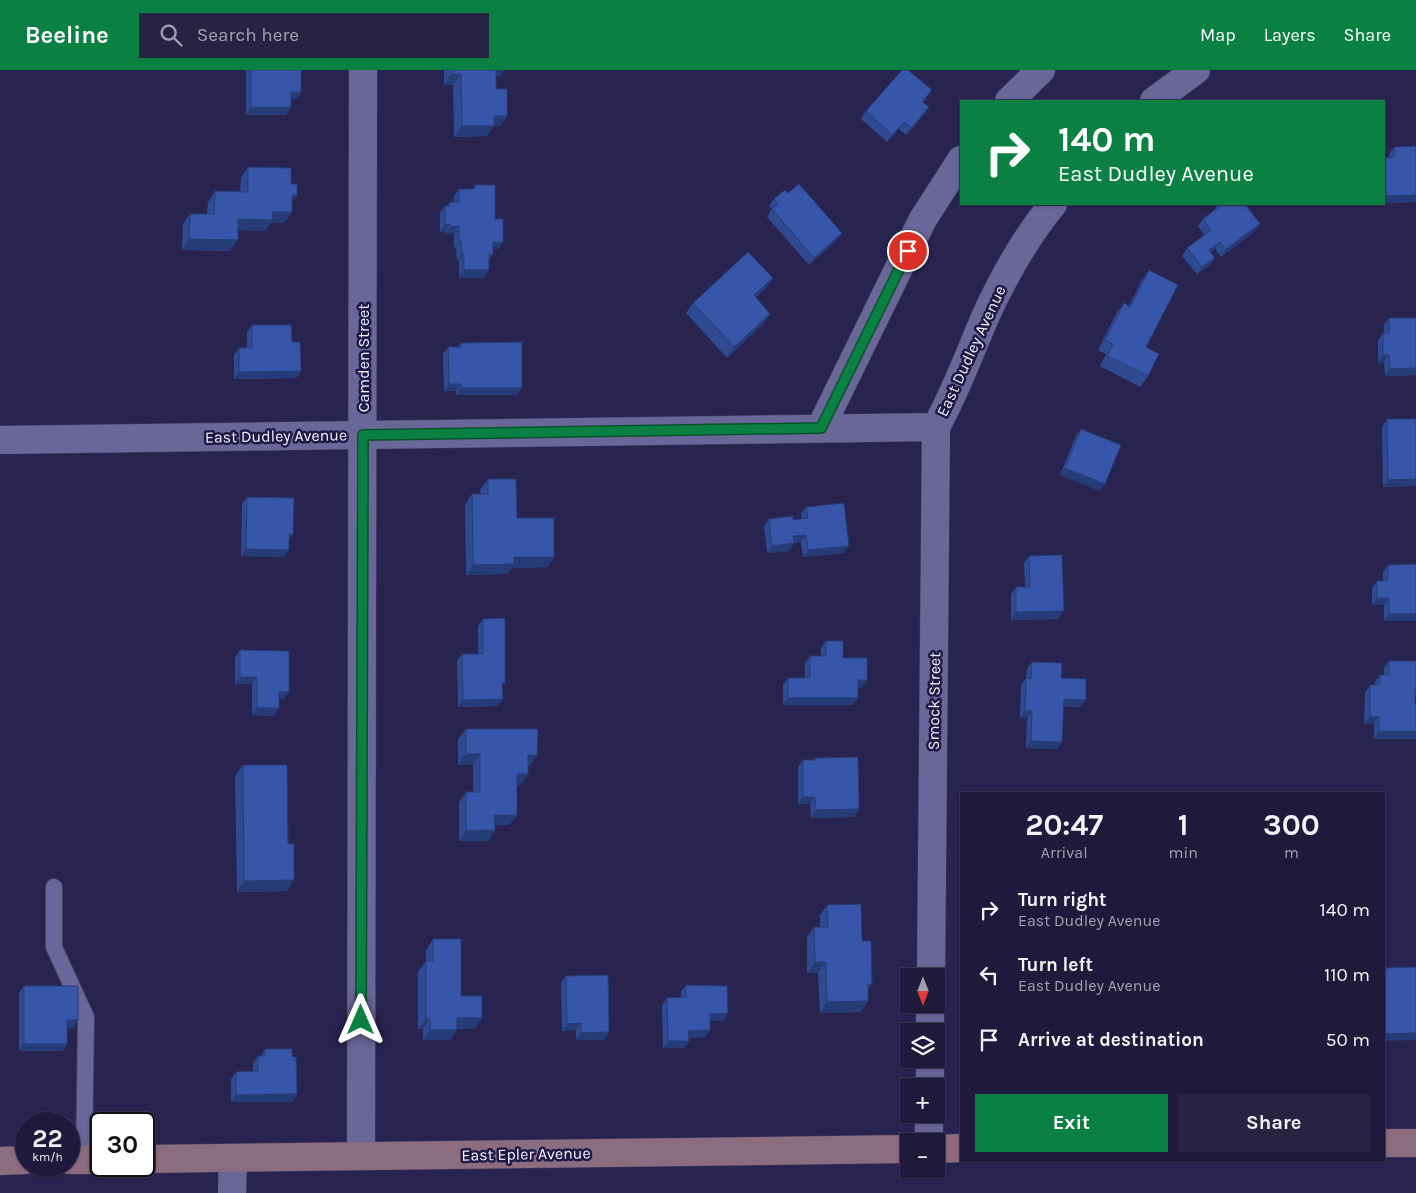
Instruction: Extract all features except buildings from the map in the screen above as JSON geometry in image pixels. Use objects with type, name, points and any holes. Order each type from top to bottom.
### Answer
[{"type":"street","name":"Camden Street","points":[[361,1156],[363,70]]},
{"type":"street","points":[[1010,100],[1041,70]]},
{"type":"street","points":[[1155,100],[1196,70]]},
{"type":"street","points":[[821,428],[923,219],[960,162]]},
{"type":"street","name":"East Dudley Avenue","points":[[0,440],[936,426],[953,395],[999,288],[1035,227],[1051,205]]},
{"type":"street","name":"Smock Street","points":[[931,968],[936,426]]},
{"type":"street","points":[[1385,1143],[1416,1143]]},
{"type":"street","points":[[945,1149],[960,1148]]},
{"type":"street","name":"East Epler Avenue","points":[[155,1159],[900,1149]]},
{"type":"street","points":[[232,1193],[233,1158]]},
{"type":"street","points":[[0,1161],[15,1160]]},
{"type":"lane","points":[[54,887],[54,947],[86,1017],[85,1160]]},
{"type":"route","points":[[361,1020],[363,435],[821,428],[908,251]]}]
